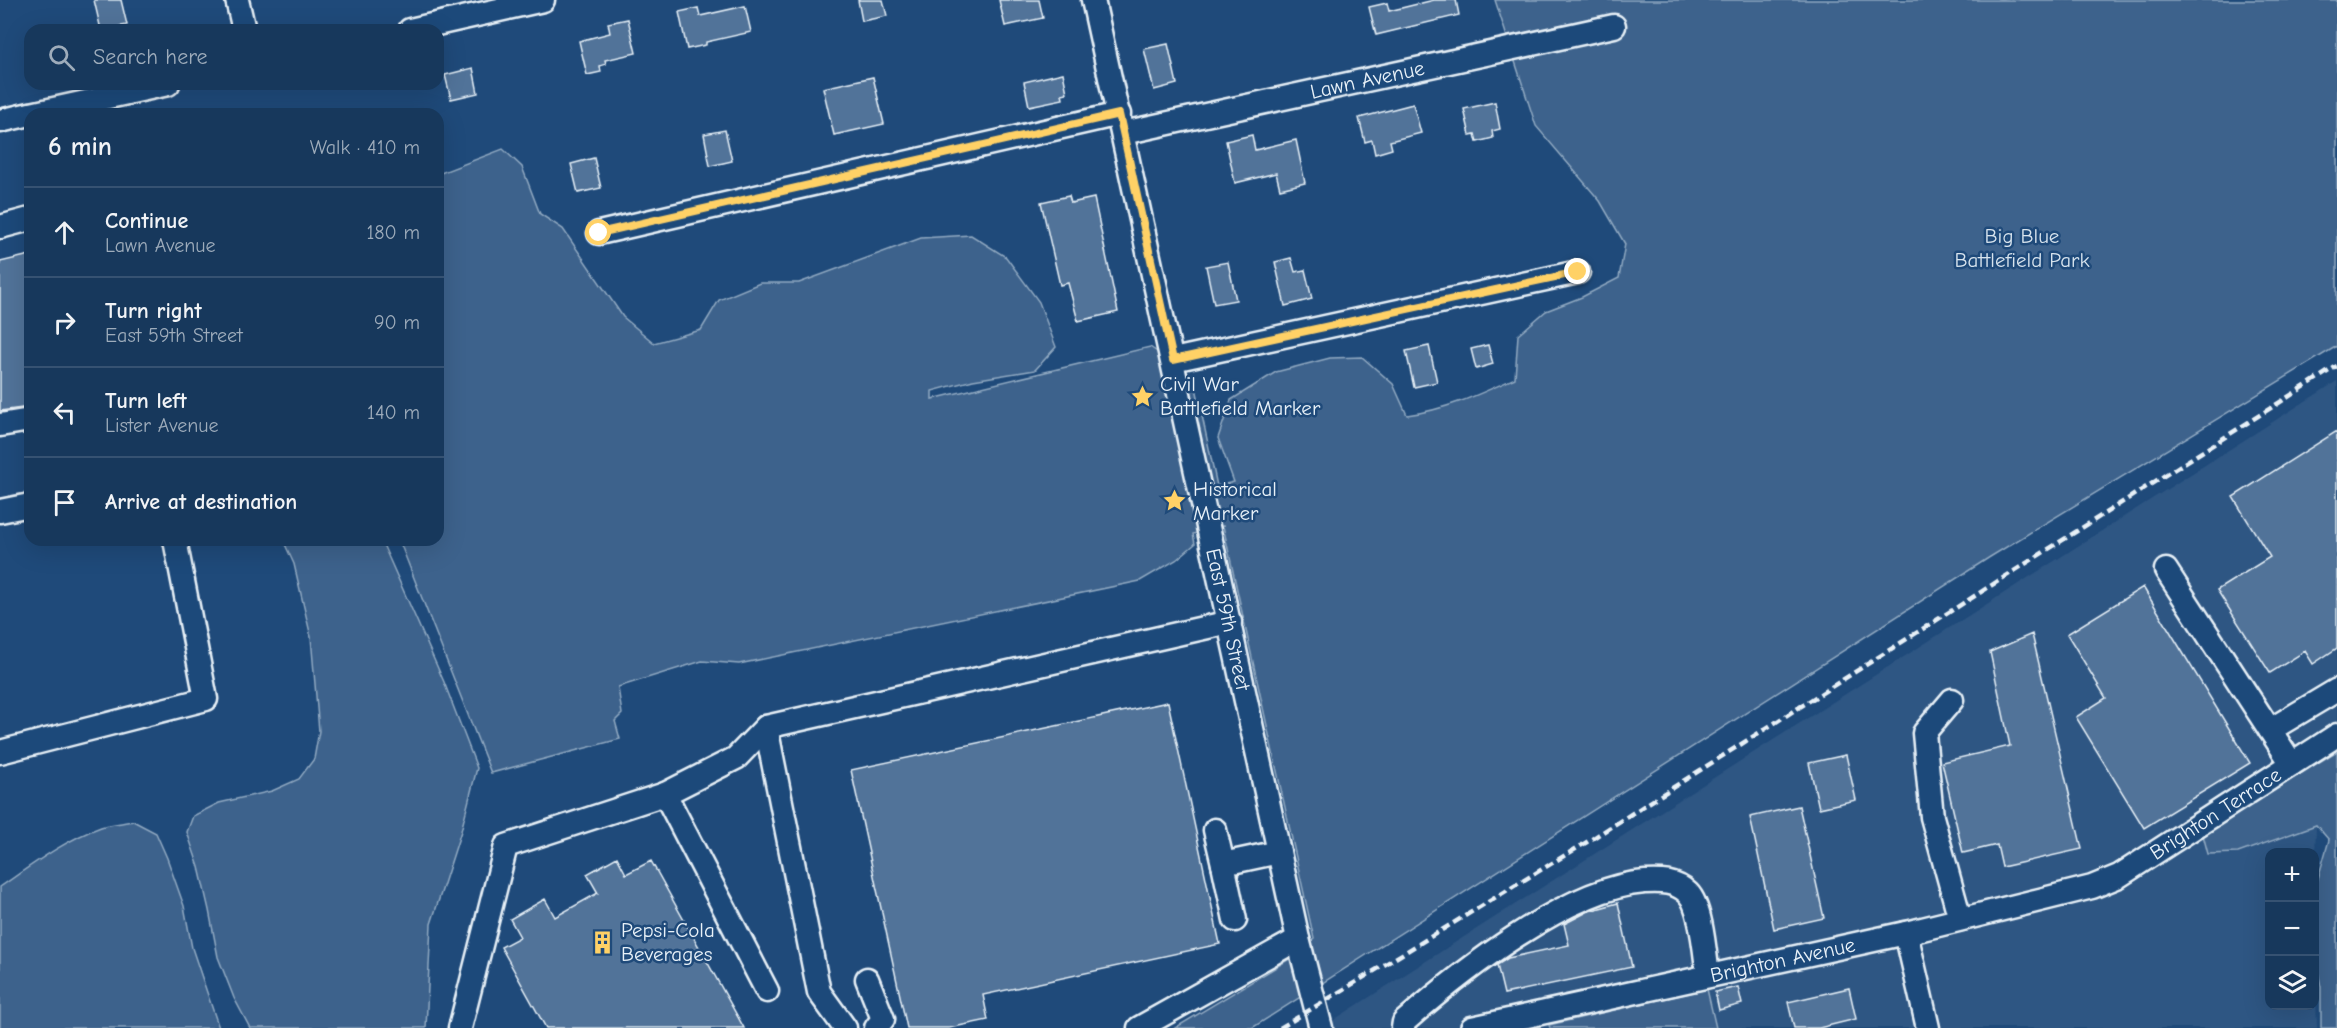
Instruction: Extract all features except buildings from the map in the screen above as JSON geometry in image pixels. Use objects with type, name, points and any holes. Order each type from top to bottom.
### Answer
[{"type":"street","points":[[237,0],[243,24]]},
{"type":"street","points":[[427,24],[469,8],[543,0]]},
{"type":"street","name":"East 59th Street","points":[[1093,0],[1298,939],[1321,1028]]},
{"type":"street","name":"Lawn Avenue","points":[[599,233],[1121,123],[1614,26]]},
{"type":"street","points":[[77,108],[145,90]]},
{"type":"street","points":[[0,121],[24,115]]},
{"type":"street","points":[[0,227],[24,221]]},
{"type":"street","points":[[1173,360],[1578,272]]},
{"type":"street","points":[[0,425],[24,421]]},
{"type":"street","points":[[0,511],[24,506]]},
{"type":"street","points":[[0,752],[206,699],[175,546]]},
{"type":"street","points":[[2166,570],[2292,764]]},
{"type":"street","points":[[460,1028],[506,846],[665,794],[736,758],[766,727],[1230,622]]},
{"type":"street","points":[[2270,730],[2337,690]]},
{"type":"street","points":[[1952,700],[1924,733],[1932,817],[1960,919]]},
{"type":"street","points":[[766,727],[819,992],[845,1028]]},
{"type":"street","name":"Brighton Terrace","points":[[2092,887],[2119,876],[2337,735]]},
{"type":"street","points":[[665,794],[767,991]]},
{"type":"street","points":[[1215,830],[1235,920]]},
{"type":"street","points":[[1223,864],[1279,852]]},
{"type":"street","points":[[1403,1028],[1404,1022],[1481,960],[1557,911],[1599,892],[1629,883],[1666,880],[1688,893],[1696,909],[1708,976]]},
{"type":"street","name":"Brighton Avenue","points":[[1472,1028],[1906,933],[2092,887]]},
{"type":"street","points":[[1906,933],[1928,1028]]},
{"type":"street","points":[[1139,1028],[1298,939]]},
{"type":"street","points":[[867,979],[883,1019],[876,1028]]},
{"type":"shaded area","points":[[2337,381],[2337,766],[2316,825],[2315,848],[2265,848],[2265,1010],[2316,1010],[2317,1028],[1321,1028]]},
{"type":"green space","name":"Big Blue Battlefield Park","points":[[1495,0],[2337,0],[2337,346],[1990,557],[1252,1028],[1175,1028],[1288,960],[1314,939],[1223,526],[1193,534],[1195,544],[1176,560],[1140,581],[739,664],[702,661],[618,687],[622,714],[615,721],[620,739],[491,773],[401,546],[444,546],[444,172],[503,149],[522,167],[540,214],[563,229],[623,317],[654,343],[701,330],[719,300],[760,283],[799,283],[921,238],[971,235],[1006,257],[1039,302],[1056,347],[1035,370],[973,380],[932,391],[932,399],[1150,347],[1194,378],[1217,486],[1234,482],[1218,438],[1231,400],[1276,372],[1330,358],[1362,357],[1393,384],[1407,415],[1421,413],[1476,395],[1515,378],[1518,335],[1546,311],[1582,297],[1619,278],[1625,244],[1600,201],[1536,126]]},
{"type":"green space","points":[[286,546],[384,546],[444,682],[477,768],[461,831],[431,924],[426,1028],[250,1028],[234,998],[218,957],[199,867],[187,832],[193,816],[219,803],[272,791],[299,779],[314,759],[319,731],[311,637],[294,564]]},
{"type":"green space","points":[[2337,751],[2337,1028],[2321,1028],[2319,875],[2329,840],[2316,825],[2238,853],[2208,854],[2203,835]]},
{"type":"green space","points":[[133,821],[156,833],[167,858],[184,906],[192,948],[219,1028],[0,1028],[0,887],[49,854],[88,832],[113,824]]},
{"type":"green space","points":[[1707,989],[1716,1028],[1550,1028],[1549,1025]]},
{"type":"railway","points":[[1280,1028],[1587,842],[2337,366]]},
{"type":"place","name":"Civil War Battlefield Marker","points":[[1142,396]]},
{"type":"place","name":"Historical Marker","points":[[1175,501]]},
{"type":"place","name":"Pepsi-Cola Beverages","points":[[603,942]]},
{"type":"route","points":[[599,233],[1119,114],[1173,360],[1578,272]]}]
